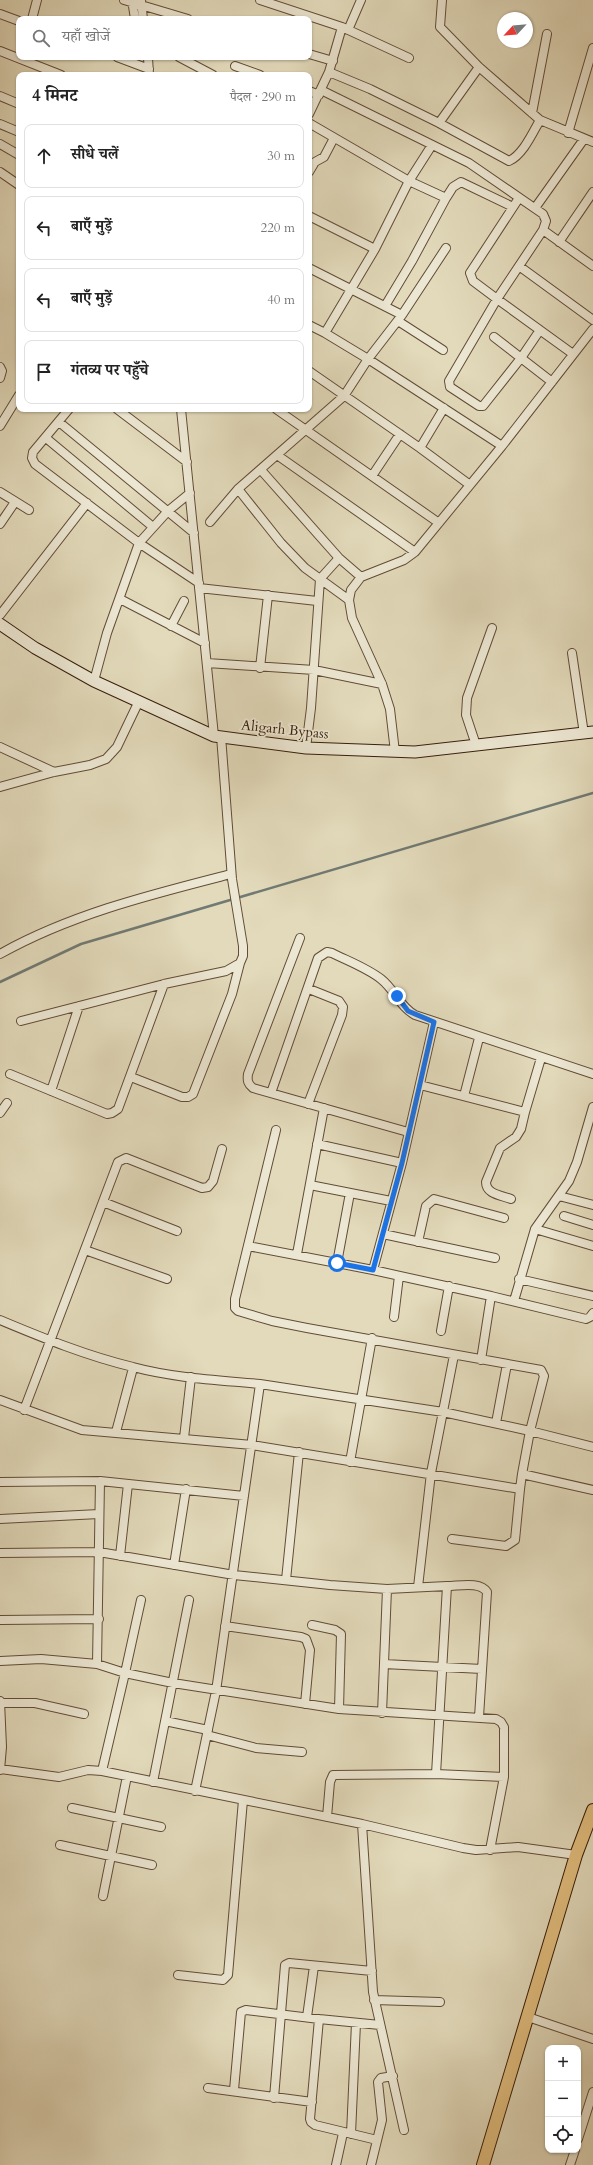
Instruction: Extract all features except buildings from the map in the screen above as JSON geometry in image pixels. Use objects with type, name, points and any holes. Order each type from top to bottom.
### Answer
[{"type":"main road","name":"Aligarh Bypass","points":[[0,624],[35,648],[94,681],[217,736],[306,748],[415,752],[588,733]]},
{"type":"main road","points":[[483,2165],[576,1856],[591,1825],[593,1810]]},
{"type":"street","points":[[33,16],[37,0]]},
{"type":"street","points":[[124,0],[142,3],[179,16]]},
{"type":"street","points":[[260,0],[309,16]]},
{"type":"street","points":[[312,108],[329,72],[345,28],[361,0]]},
{"type":"street","points":[[442,0],[440,27],[479,67],[540,120],[584,140],[593,142]]},
{"type":"street","points":[[133,1],[135,16]]},
{"type":"street","points":[[142,3],[143,16]]},
{"type":"street","points":[[0,14],[16,20]]},
{"type":"street","points":[[312,17],[345,28],[409,58]]},
{"type":"street","points":[[532,113],[547,34]]},
{"type":"street","points":[[568,133],[593,48]]},
{"type":"street","points":[[0,51],[16,57]]},
{"type":"street","points":[[312,55],[333,61]]},
{"type":"street","points":[[23,60],[53,72]]},
{"type":"street","points":[[148,60],[149,72]]},
{"type":"street","points":[[185,60],[207,72]]},
{"type":"street","points":[[139,61],[149,72]]},
{"type":"street","points":[[235,66],[252,72]]},
{"type":"street","points":[[439,122],[479,67]]},
{"type":"street","points":[[329,72],[370,89],[439,122],[509,160],[513,159],[521,150],[540,120]]},
{"type":"street","points":[[312,92],[320,93],[469,163],[493,178],[534,208],[545,218],[546,221],[543,230],[497,300],[449,381],[450,387],[479,406],[483,406],[521,358],[540,330]]},
{"type":"street","points":[[0,96],[16,103]]},
{"type":"street","points":[[0,124],[16,131]]},
{"type":"street","points":[[312,125],[409,181],[446,198]]},
{"type":"street","points":[[312,167],[315,162],[324,157],[334,138]]},
{"type":"street","points":[[534,208],[584,140]]},
{"type":"street","points":[[0,144],[16,153]]},
{"type":"street","points":[[325,333],[352,290],[375,249],[409,181],[432,145]]},
{"type":"street","points":[[0,172],[16,184]]},
{"type":"street","points":[[385,306],[453,187],[461,182],[513,207]]},
{"type":"street","points":[[559,242],[593,192]]},
{"type":"street","points":[[519,198],[470,273],[473,281],[497,300],[573,354]]},
{"type":"street","points":[[312,218],[375,249]]},
{"type":"street","points":[[543,230],[593,266]]},
{"type":"street","points":[[210,522],[238,489],[344,396],[368,359],[400,318],[446,248]]},
{"type":"street","points":[[519,266],[593,320]]},
{"type":"street","points":[[312,270],[385,306],[442,350]]},
{"type":"street","points":[[312,326],[368,359],[502,446]]},
{"type":"street","points":[[395,752],[390,709],[382,684],[352,618],[349,600],[351,590],[361,577],[404,560],[415,552],[502,446],[593,329]]},
{"type":"street","points":[[494,337],[552,382]]},
{"type":"street","points":[[0,367],[2,371],[0,378]]},
{"type":"street","points":[[312,373],[420,448],[470,485]]},
{"type":"street","points":[[0,426],[16,400]]},
{"type":"street","points":[[420,448],[444,408]]},
{"type":"street","points":[[67,412],[33,452],[32,458],[35,464],[140,543],[199,585],[317,602]]},
{"type":"street","points":[[121,412],[187,462]]},
{"type":"street","points":[[130,1077],[182,1097],[188,1097],[193,1094],[232,994],[243,956],[231,876],[181,412]]},
{"type":"street","points":[[280,412],[439,522]]},
{"type":"street","points":[[59,422],[194,533]]},
{"type":"street","points":[[372,476],[400,434]]},
{"type":"street","points":[[46,438],[153,527]]},
{"type":"street","points":[[277,455],[415,552]]},
{"type":"street","points":[[261,470],[339,558],[361,577]]},
{"type":"street","points":[[238,489],[282,544],[305,568],[349,600]]},
{"type":"street","points":[[0,492],[29,510]]},
{"type":"street","points":[[94,681],[107,633],[140,543],[168,511],[190,494]]},
{"type":"street","points":[[0,524],[15,502]]},
{"type":"street","points":[[0,615],[87,503]]},
{"type":"street","points":[[306,748],[314,670],[317,602],[320,579],[339,558]]},
{"type":"street","points":[[260,668],[268,595]]},
{"type":"street","points":[[120,599],[205,643]]},
{"type":"street","points":[[171,626],[184,601]]},
{"type":"street","points":[[476,745],[466,715],[467,698],[492,628]]},
{"type":"street","points":[[572,653],[588,733]]},
{"type":"street","points":[[207,663],[260,668],[314,670],[382,684]]},
{"type":"street","points":[[0,787],[54,772],[90,765],[106,759],[117,747],[139,702]]},
{"type":"street","points":[[0,747],[54,772]]},
{"type":"street","points":[[0,954],[32,936],[61,925],[187,885],[231,876]]},
{"type":"street","points":[[300,938],[247,1080],[253,1088],[408,1132]]},
{"type":"street","points":[[271,1093],[309,989],[318,958],[327,952],[332,953],[380,978],[397,996],[408,1011],[479,1038],[593,1074]]},
{"type":"street","points":[[21,1021],[164,984],[226,971],[240,963]]},
{"type":"street","points":[[10,1074],[107,1114],[112,1113],[118,1109],[164,984]]},
{"type":"street","points":[[308,1104],[342,1015],[343,1007],[338,1000],[309,989]]},
{"type":"street","points":[[51,1090],[79,1006]]},
{"type":"street","points":[[373,1270],[402,1163],[434,1022]]},
{"type":"street","points":[[464,1096],[479,1038]]},
{"type":"street","points":[[510,1199],[489,1191],[486,1187],[486,1182],[500,1148],[516,1137],[521,1129],[541,1058]]},
{"type":"street","points":[[420,1085],[525,1112]]},
{"type":"street","points":[[0,1113],[7,1103]]},
{"type":"street","points":[[514,1301],[519,1279],[535,1229],[569,1181],[577,1162],[593,1107]]},
{"type":"street","points":[[297,1254],[324,1108]]},
{"type":"street","points":[[276,1130],[235,1299],[235,1308],[238,1311],[272,1321],[372,1338],[454,1355],[541,1370],[543,1372],[544,1376],[530,1431],[522,1474],[515,1540],[512,1544],[506,1546],[452,1539]]},
{"type":"street","points":[[317,1144],[402,1163]]},
{"type":"street","points":[[24,1410],[118,1162],[121,1159],[126,1158],[202,1188],[208,1188],[213,1181],[222,1149]]},
{"type":"street","points":[[310,1185],[391,1201]]},
{"type":"street","points":[[337,1263],[350,1193]]},
{"type":"street","points":[[559,1196],[593,1205]]},
{"type":"street","points":[[418,1242],[426,1206],[434,1199],[504,1218]]},
{"type":"street","points":[[103,1202],[177,1231]]},
{"type":"street","points":[[564,1216],[593,1225]]},
{"type":"street","points":[[535,1229],[593,1246]]},
{"type":"street","points":[[383,1234],[495,1258]]},
{"type":"street","points":[[248,1246],[297,1254],[449,1286],[586,1319],[592,1316]]},
{"type":"street","points":[[85,1250],[167,1279]]},
{"type":"street","points":[[394,1316],[399,1276]]},
{"type":"street","points":[[519,1279],[593,1296]]},
{"type":"street","points":[[441,1330],[449,1286]]},
{"type":"street","points":[[481,1360],[491,1296]]},
{"type":"street","points":[[0,1320],[51,1342],[133,1368],[191,1377],[260,1384],[442,1412],[496,1423],[593,1447]]},
{"type":"street","points":[[350,1462],[372,1338]]},
{"type":"street","points":[[418,1587],[431,1473],[454,1355]]},
{"type":"street","points":[[496,1423],[507,1364]]},
{"type":"street","points":[[116,1432],[133,1368]]},
{"type":"street","points":[[184,1438],[191,1377]]},
{"type":"street","points":[[195,1791],[216,1691],[234,1575],[260,1384]]},
{"type":"street","points":[[0,1400],[82,1430],[252,1445],[350,1462],[431,1473],[520,1489]]},
{"type":"street","points":[[286,1580],[299,1452]]},
{"type":"street","points":[[522,1474],[593,1490]]},
{"type":"street","points":[[0,1482],[100,1481],[244,1496]]},
{"type":"street","points":[[97,1664],[99,1619],[100,1481]]},
{"type":"street","points":[[120,1556],[128,1484]]},
{"type":"street","points":[[174,1565],[186,1489]]},
{"type":"street","points":[[0,1519],[99,1514]]},
{"type":"street","points":[[0,1553],[99,1552],[234,1575],[330,1586],[387,1589],[479,1585],[487,1592],[479,1717]]},
{"type":"street","points":[[436,1774],[440,1715],[441,1667],[447,1586]]},
{"type":"street","points":[[382,1713],[387,1589]]},
{"type":"street","points":[[102,1771],[141,1600]]},
{"type":"street","points":[[153,1782],[190,1600]]},
{"type":"street","points":[[0,1620],[99,1619]]},
{"type":"street","points":[[312,1625],[335,1630],[340,1634],[339,1709]]},
{"type":"street","points":[[225,1626],[306,1639],[310,1650],[305,1704]]},
{"type":"street","points":[[0,1661],[41,1659],[97,1664],[125,1673],[216,1691],[339,1709],[382,1713],[496,1719],[501,1722],[504,1727],[504,1777],[490,1850]]},
{"type":"street","points":[[384,1664],[482,1669]]},
{"type":"street","points":[[84,1714],[36,1703],[0,1702],[0,1770],[59,1777],[88,1770],[102,1771],[362,1824],[463,1848],[490,1850],[518,1847],[576,1856]]},
{"type":"street","points":[[165,1721],[207,1732],[256,1748],[302,1752]]},
{"type":"street","points":[[327,1817],[330,1782],[333,1775],[436,1774],[504,1777]]},
{"type":"street","points":[[103,1896],[127,1776]]},
{"type":"street","points":[[178,1975],[223,1980],[228,1975],[243,1800]]},
{"type":"street","points":[[72,1808],[161,1827]]},
{"type":"street","points":[[362,1824],[374,2000],[393,2076],[404,2130]]},
{"type":"street","points":[[60,1845],[152,1865]]},
{"type":"street","points":[[274,2098],[279,2014],[285,1964],[289,1963],[372,1971]]},
{"type":"street","points":[[307,2017],[314,1966]]},
{"type":"street","points":[[374,2000],[440,2002]]},
{"type":"street","points":[[234,2090],[241,2012],[246,2010],[380,2025]]},
{"type":"street","points":[[528,2017],[593,2039]]},
{"type":"street","points":[[319,2019],[310,2119],[312,2124],[377,2140]]},
{"type":"street","points":[[336,2165],[347,2133],[356,2023]]},
{"type":"street","points":[[371,2165],[383,2114],[378,2082],[381,2078],[393,2076]]},
{"type":"street","points":[[208,2088],[234,2090],[274,2098],[312,2102]]},
{"type":"street","points":[[581,2130],[593,2092]]},
{"type":"street","points":[[570,2165],[574,2153]]},
{"type":"waterway","points":[[0,982],[81,944],[593,793]]},
{"type":"route","points":[[337,1263],[373,1270],[402,1163],[420,1085],[434,1022],[408,1011],[402,1005],[397,996]]}]
